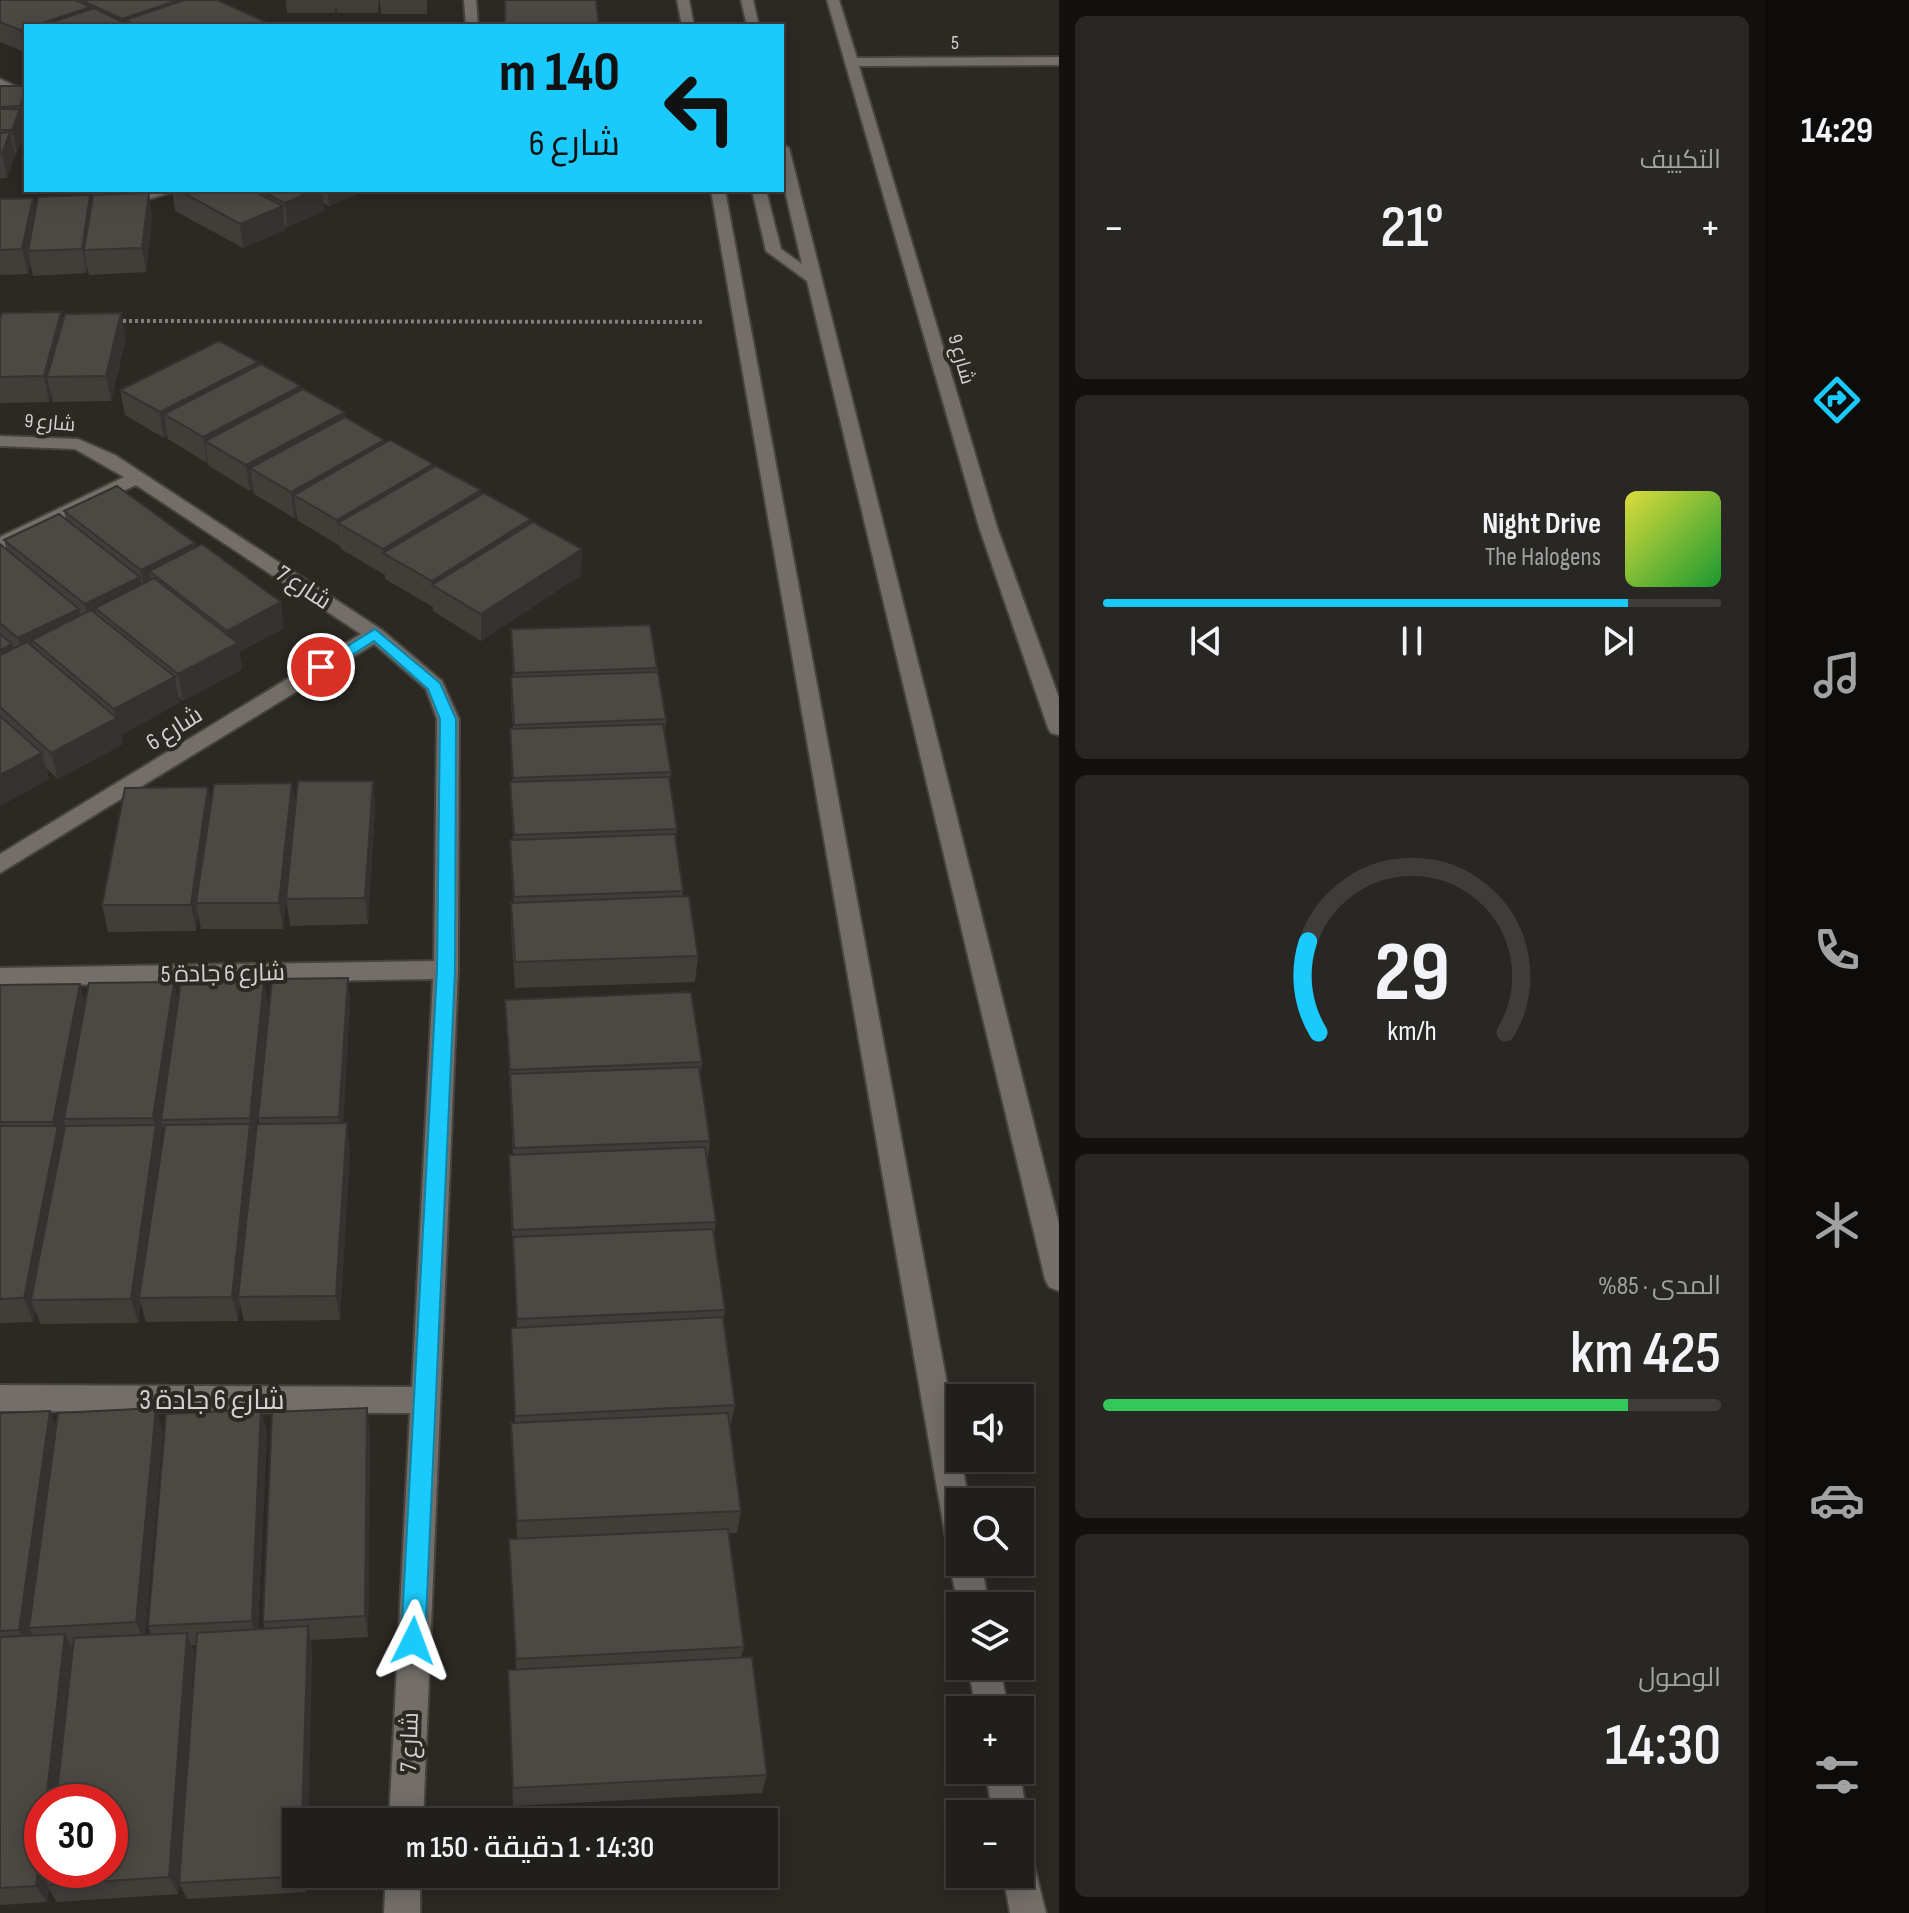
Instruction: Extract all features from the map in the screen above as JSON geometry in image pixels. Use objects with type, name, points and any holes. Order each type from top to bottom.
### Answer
[{"type":"street","points":[[470,0],[472,24]]},
{"type":"street","points":[[683,0],[688,24]]},
{"type":"street","points":[[747,0],[753,24]]},
{"type":"street","name":"شارع 9","points":[[833,0],[988,527],[1059,728]]},
{"type":"street","name":"5","points":[[851,62],[1059,61]]},
{"type":"street","points":[[0,83],[24,95]]},
{"type":"street","points":[[784,156],[1059,1279]]},
{"type":"street","points":[[104,206],[163,192]]},
{"type":"street","points":[[718,192],[952,1488]]},
{"type":"street","points":[[759,192],[774,251],[814,279]]},
{"type":"street","name":"شارع 9","points":[[0,441],[78,444],[136,478]]},
{"type":"street","points":[[0,544],[136,478]]},
{"type":"street","name":"شارع 7","points":[[136,478],[375,634],[435,686],[448,719],[446,970],[423,1400],[407,1808]]},
{"type":"street","name":"شارع 6","points":[[0,865],[375,634]]},
{"type":"street","name":"شارع 6 جادة 5","points":[[0,977],[446,970]]},
{"type":"street","name":"شارع 6 جادة 3","points":[[0,1398],[423,1400]]},
{"type":"street","points":[[402,1913],[403,1888]]},
{"type":"street","points":[[1023,1888],[1028,1913]]},
{"type":"path","points":[[111,321],[742,322]]},
{"type":"building","points":[[0,0],[75,0],[91,7],[39,24],[24,24],[24,29],[20,30],[0,22]]},
{"type":"building","points":[[81,0],[179,0],[122,19]]},
{"type":"building","points":[[184,0],[217,0],[271,24],[134,24],[125,20]]},
{"type":"building","points":[[505,0],[596,0],[599,24],[505,24]]},
{"type":"building","points":[[94,8],[127,24],[46,24]]},
{"type":"building","points":[[0,86],[24,86],[20,106],[0,107]]},
{"type":"building","points":[[0,109],[20,109],[12,130],[0,130]]},
{"type":"building","points":[[10,132],[2,154],[0,154],[0,133]]},
{"type":"building","points":[[182,192],[256,192],[283,206],[240,224]]},
{"type":"building","points":[[263,192],[310,192],[285,203]]},
{"type":"building","points":[[149,193],[142,248],[84,250],[93,195]]},
{"type":"building","points":[[90,195],[82,249],[28,251],[38,197]]},
{"type":"building","points":[[33,198],[22,249],[0,250],[0,199]]},
{"type":"building","points":[[61,312],[44,376],[0,377],[2,313]]},
{"type":"building","points":[[121,313],[106,376],[47,377],[65,314]]},
{"type":"building","points":[[219,341],[258,362],[160,412],[120,390]]},
{"type":"building","points":[[261,364],[301,386],[203,437],[164,414]]},
{"type":"building","points":[[303,389],[345,412],[246,465],[205,441]]},
{"type":"building","points":[[345,417],[384,440],[291,492],[250,468]]},
{"type":"building","points":[[390,440],[433,464],[337,520],[294,495]]},
{"type":"building","points":[[436,466],[481,490],[383,549],[338,523]]},
{"type":"building","points":[[117,486],[195,543],[141,570],[64,511]]},
{"type":"building","points":[[484,493],[531,519],[432,581],[383,553]]},
{"type":"building","points":[[59,514],[140,577],[85,604],[4,540]]},
{"type":"building","points":[[533,522],[582,549],[481,614],[432,585]]},
{"type":"building","points":[[0,544],[79,609],[18,638],[0,623]]},
{"type":"building","points":[[202,544],[281,602],[227,631],[149,571]]},
{"type":"building","points":[[154,578],[238,643],[178,674],[95,608]]},
{"type":"building","points":[[91,610],[175,677],[114,709],[32,640]]},
{"type":"building","points":[[650,625],[657,668],[514,673],[511,629]]},
{"type":"building","points":[[0,634],[12,644],[0,650]]},
{"type":"building","points":[[27,642],[117,718],[51,753],[0,707],[0,655]]},
{"type":"building","points":[[658,672],[666,719],[514,725],[511,677]]},
{"type":"building","points":[[0,716],[42,753],[0,775]]},
{"type":"building","points":[[663,724],[671,772],[513,778],[510,729]]},
{"type":"building","points":[[669,777],[677,829],[514,835],[510,782]]},
{"type":"building","points":[[298,781],[373,781],[365,898],[286,899]]},
{"type":"building","points":[[292,783],[279,903],[196,903],[214,784]]},
{"type":"building","points":[[208,787],[191,905],[102,905],[125,788]]},
{"type":"building","points":[[675,834],[683,891],[514,897],[510,840]]},
{"type":"building","points":[[689,896],[698,956],[515,962],[511,903]]},
{"type":"building","points":[[348,978],[339,1117],[258,1118],[272,979]]},
{"type":"building","points":[[181,981],[264,981],[250,1118],[161,1120]]},
{"type":"building","points":[[174,982],[153,1118],[64,1119],[89,983]]},
{"type":"building","points":[[80,984],[53,1122],[0,1122],[0,985]]},
{"type":"building","points":[[691,992],[702,1062],[510,1070],[505,1000]]},
{"type":"building","points":[[699,1067],[710,1141],[514,1148],[510,1074]]},
{"type":"building","points":[[347,1123],[336,1296],[238,1297],[257,1124]]},
{"type":"building","points":[[250,1124],[232,1297],[139,1298],[165,1125]]},
{"type":"building","points":[[156,1125],[131,1299],[31,1300],[65,1126]]},
{"type":"building","points":[[0,1126],[58,1126],[24,1298],[0,1299]]},
{"type":"building","points":[[705,1147],[716,1222],[513,1230],[509,1155]]},
{"type":"building","points":[[713,1229],[725,1310],[517,1319],[513,1237]]},
{"type":"building","points":[[723,1317],[735,1405],[515,1416],[511,1328]]},
{"type":"building","points":[[156,1408],[136,1622],[29,1628],[58,1413]]},
{"type":"building","points":[[367,1408],[365,1616],[263,1622],[272,1412]]},
{"type":"building","points":[[261,1409],[252,1621],[148,1626],[166,1414]]},
{"type":"building","points":[[50,1411],[19,1630],[0,1631],[0,1413]]},
{"type":"building","points":[[728,1413],[741,1511],[517,1521],[511,1423]]},
{"type":"building","points":[[728,1529],[744,1647],[516,1659],[509,1539]]},
{"type":"building","points":[[308,1626],[302,1808],[282,1808],[282,1877],[179,1883],[197,1633]]},
{"type":"building","points":[[187,1633],[169,1877],[128,1880],[128,1784],[58,1784],[74,1638]]},
{"type":"building","points":[[65,1634],[48,1784],[24,1784],[24,1887],[0,1888],[0,1637]]},
{"type":"building","points":[[752,1657],[767,1775],[513,1788],[508,1670]]},
{"type":"route","points":[[321,667],[375,634],[435,686],[448,719],[446,970],[413,1641]]}]
